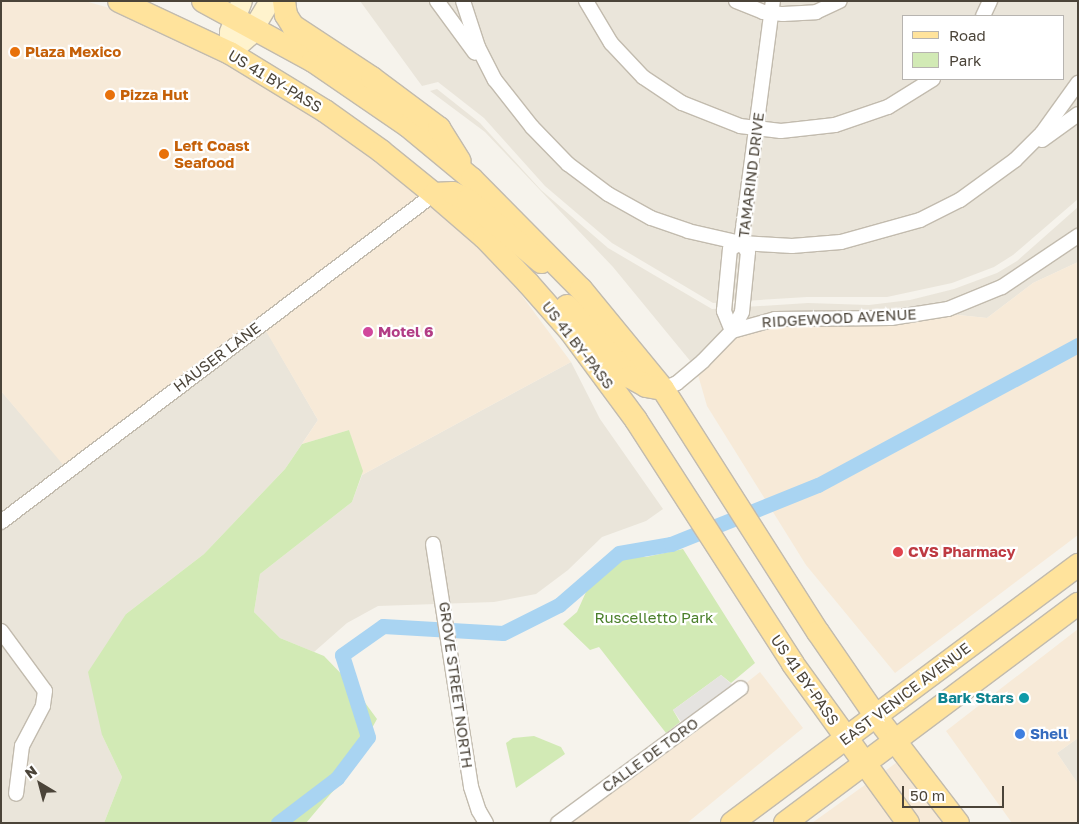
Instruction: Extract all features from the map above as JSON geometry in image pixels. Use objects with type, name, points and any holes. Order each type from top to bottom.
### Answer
[{"type":"main road","name":"US 41 BY-PASS","points":[[119,1],[230,53],[325,111],[381,151],[434,194],[484,238],[528,283],[590,357],[684,494],[717,547],[846,739],[908,823]]},
{"type":"main road","points":[[203,1],[238,9],[255,27],[373,100],[472,179],[567,274],[619,332],[663,389],[750,526],[875,714],[958,823]]},
{"type":"main road","points":[[230,53],[255,27],[270,1]]},
{"type":"main road","points":[[284,1],[286,15],[299,32],[356,67],[440,128],[472,179]]},
{"type":"main road","points":[[230,53],[230,32],[238,9]]},
{"type":"main road","points":[[434,194],[453,194],[468,200],[529,255],[567,274]]},
{"type":"main road","points":[[528,283],[559,299],[630,377],[646,386],[663,389]]},
{"type":"main road","name":"EAST VENICE AVENUE","points":[[732,823],[846,739],[875,714],[1078,565]]},
{"type":"main road","name":"EAST VENICE AVENUE","points":[[785,823],[1078,604]]},
{"type":"street","points":[[436,1],[495,80],[549,145],[608,194],[670,225],[740,243],[817,245],[889,231],[953,204],[1078,114]]},
{"type":"street","points":[[463,1],[478,47],[495,80]]},
{"type":"street","points":[[586,1],[611,43],[649,82],[710,116],[757,128],[805,130],[852,121],[899,102],[932,80]]},
{"type":"street","points":[[736,1],[805,14],[840,1]]},
{"type":"street","points":[[983,15],[990,1]]},
{"type":"street","name":"TAMARIND DRIVE","points":[[663,389],[672,387],[690,373],[732,331],[742,312],[748,252],[740,243],[773,8]]},
{"type":"street","points":[[1015,160],[1042,133],[1078,84]]},
{"type":"street","name":"HAUSER LANE","points":[[1,522],[434,194]]},
{"type":"street","name":"RIDGEWOOD AVENUE","points":[[732,331],[775,319],[890,318],[948,309],[984,296],[1016,280],[1078,236]]},
{"type":"street","name":"GROVE STREET NORTH","points":[[433,544],[472,787],[479,811],[486,823]]},
{"type":"street","points":[[1,631],[45,691],[43,706],[22,746],[16,794]]},
{"type":"street","name":"CALLE DE TORO","points":[[558,823],[741,688]]},
{"type":"shaded area","points":[[1,1],[85,1],[106,7],[171,33],[321,117],[452,220],[520,293],[571,362],[362,475],[349,430],[302,444],[318,420],[263,326],[65,467],[1,391]]},
{"type":"shaded area","points":[[360,1],[1078,1],[1078,199],[1013,255],[994,267],[952,283],[887,297],[807,297],[713,303],[612,243],[545,186],[484,118],[438,82],[422,86]]},
{"type":"shaded area","points":[[437,89],[480,123],[541,190],[608,248],[712,309],[808,303],[869,305],[910,300],[954,289],[997,273],[1017,261],[1078,207],[1078,262],[1033,283],[987,318],[920,311],[696,368],[613,267],[485,132],[430,91]]},
{"type":"shaded area","points":[[1078,262],[1078,535],[895,673],[806,565],[707,406],[696,368],[755,324],[920,311],[987,318],[1033,283]]},
{"type":"shaded area","points":[[263,325],[318,420],[285,469],[204,554],[126,614],[102,735],[122,777],[104,823],[1,823],[1,391],[66,466]]},
{"type":"shaded area","points":[[571,362],[600,419],[663,509],[646,521],[602,537],[568,570],[536,594],[494,602],[378,606],[347,623],[314,652],[280,638],[254,612],[260,574],[352,502],[362,475]]},
{"type":"shaded area","points":[[1078,629],[1078,738],[1057,753],[1078,784],[1078,823],[1012,823],[946,731]]},
{"type":"shaded area","points":[[760,672],[803,728],[687,823],[562,823],[643,765]]},
{"type":"shaded area","points":[[721,675],[735,687],[684,726],[673,710]]},
{"type":"shaded area","points":[[1078,738],[1078,784],[1057,753]]},
{"type":"shaded area","points":[[900,760],[949,823],[917,823],[881,774]]},
{"type":"shaded area","points":[[869,782],[900,823],[812,823]]},
{"type":"green space","points":[[349,430],[363,471],[352,502],[260,574],[254,612],[280,638],[324,656],[352,685],[377,719],[345,777],[306,823],[104,823],[122,777],[102,735],[88,672],[126,614],[204,554],[285,469],[302,444]]},
{"type":"green space","name":"Ruscelletto Park","points":[[683,549],[755,663],[731,683],[721,675],[673,710],[680,722],[666,733],[599,647],[590,650],[563,624],[577,612],[586,592],[584,584],[601,563],[624,556],[646,557]]},
{"type":"green space","points":[[534,736],[561,747],[565,754],[516,788],[506,743],[513,738]]},
{"type":"waterway","points":[[278,823],[337,778],[368,737],[342,655],[383,626],[503,633],[559,605],[619,553],[671,544],[818,485],[1078,345]]},
{"type":"place","name":"Plaza Mexico","points":[[15,52]]},
{"type":"place","name":"Pizza Hut","points":[[110,95]]},
{"type":"place","name":"Left Coast Seafood","points":[[164,154]]},
{"type":"place","name":"Motel 6","points":[[368,332]]},
{"type":"place","name":"CVS Pharmacy","points":[[898,552]]},
{"type":"place","name":"Bark Stars","points":[[1024,698]]},
{"type":"place","name":"Shell","points":[[1020,734]]}]
